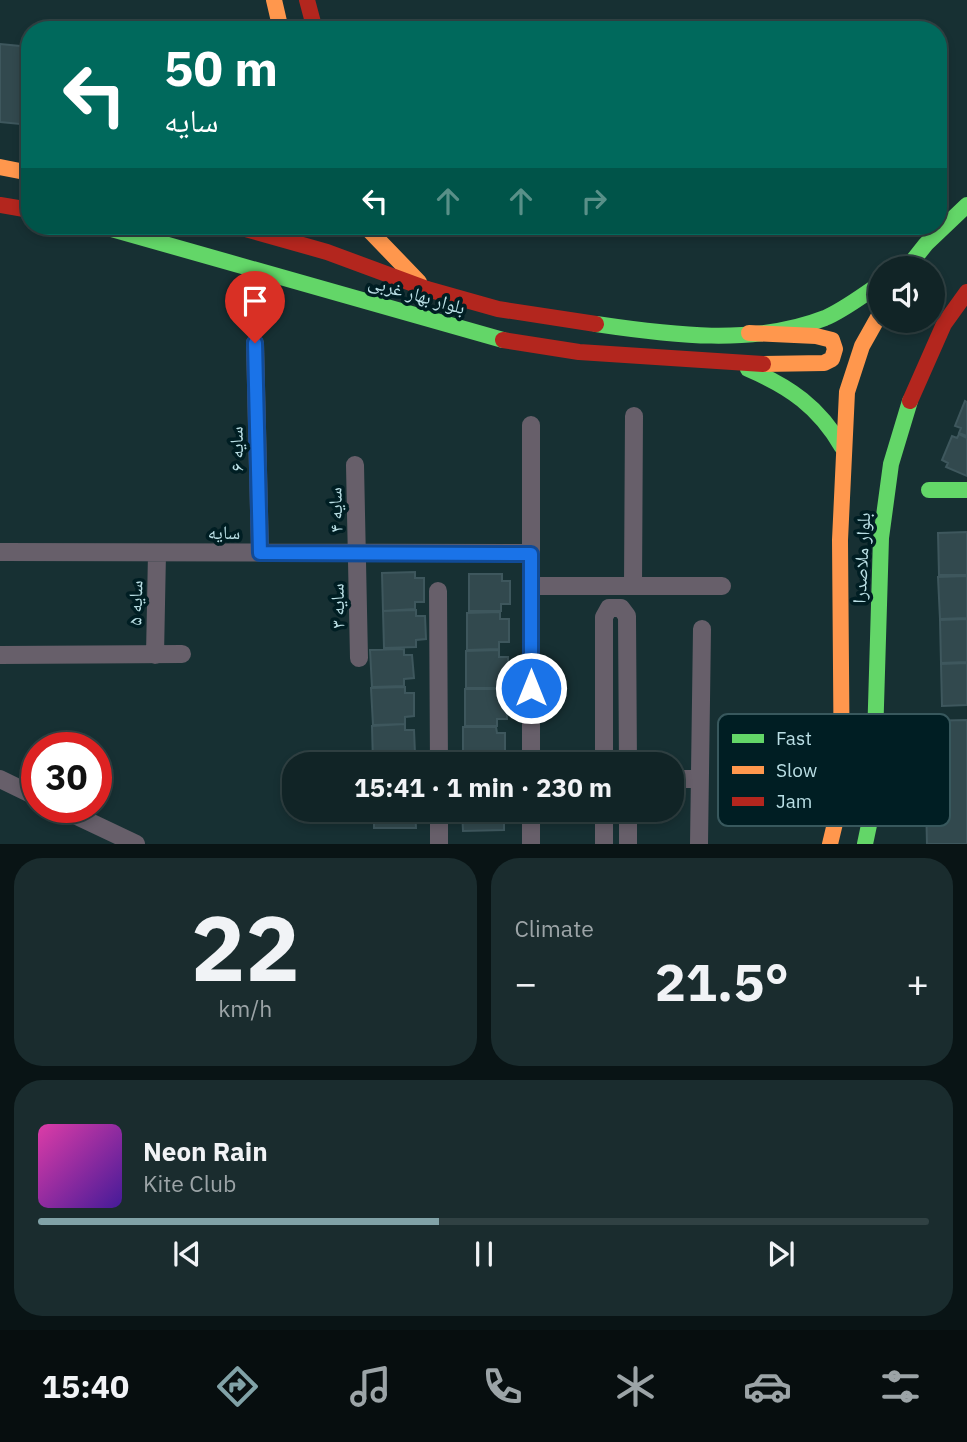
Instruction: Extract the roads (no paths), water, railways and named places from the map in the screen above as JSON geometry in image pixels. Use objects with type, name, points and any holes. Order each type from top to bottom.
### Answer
[{"type":"main road","points":[[274,0],[279,21]]},
{"type":"main road","points":[[307,0],[313,21]]},
{"type":"main road","points":[[0,167],[21,171]]},
{"type":"main road","points":[[0,205],[21,208]]},
{"type":"main road","points":[[947,226],[967,205]]},
{"type":"main road","name":"بلوار بهار غربی","points":[[132,235],[492,338],[579,352],[779,365],[824,363],[832,359],[835,349],[832,340],[816,335],[649,332],[498,309],[426,289],[327,252],[267,235]]},
{"type":"main road","points":[[374,235],[426,289]]},
{"type":"main road","points":[[918,256],[938,235]]},
{"type":"main road","points":[[749,334],[781,331],[827,317],[868,291]]},
{"type":"main road","name":"بلوار ملاصدرا","points":[[876,714],[881,538],[891,464],[911,398],[944,324],[967,292]]},
{"type":"main road","name":"بلوار ملاصدرا","points":[[842,714],[842,447],[847,392],[862,346],[869,333]]},
{"type":"main road","points":[[728,362],[780,382],[812,403],[828,421],[842,447]]},
{"type":"main road","points":[[929,490],[967,490]]},
{"type":"main road","name":"بلوار ملاصدرا","points":[[830,844],[834,826]]},
{"type":"main road","name":"بلوار ملاصدرا","points":[[865,844],[869,826]]},
{"type":"street","name":"سایه ۶","points":[[255,343],[260,553]]},
{"type":"street","points":[[633,586],[634,416]]},
{"type":"street","points":[[531,425],[531,752]]},
{"type":"street","name":"سایه ۴","points":[[355,465],[357,553]]},
{"type":"street","name":"سایه","points":[[0,552],[531,554]]},
{"type":"street","name":"سایه ۵","points":[[155,655],[157,553]]},
{"type":"street","name":"سایه ۳","points":[[357,553],[359,658]]},
{"type":"street","points":[[531,586],[723,586]]},
{"type":"street","points":[[438,591],[439,752]]},
{"type":"street","points":[[604,752],[604,617],[609,608],[621,607],[627,616],[628,752]]},
{"type":"street","points":[[699,844],[702,629]]},
{"type":"street","points":[[0,655],[182,654]]},
{"type":"street","points":[[0,779],[21,789]]},
{"type":"street","points":[[684,779],[700,779]]},
{"type":"street","points":[[439,822],[439,844]]},
{"type":"street","points":[[531,822],[531,844]]},
{"type":"street","points":[[604,822],[604,844]]},
{"type":"street","points":[[628,822],[628,844]]},
{"type":"street","points":[[91,823],[135,844]]}]
